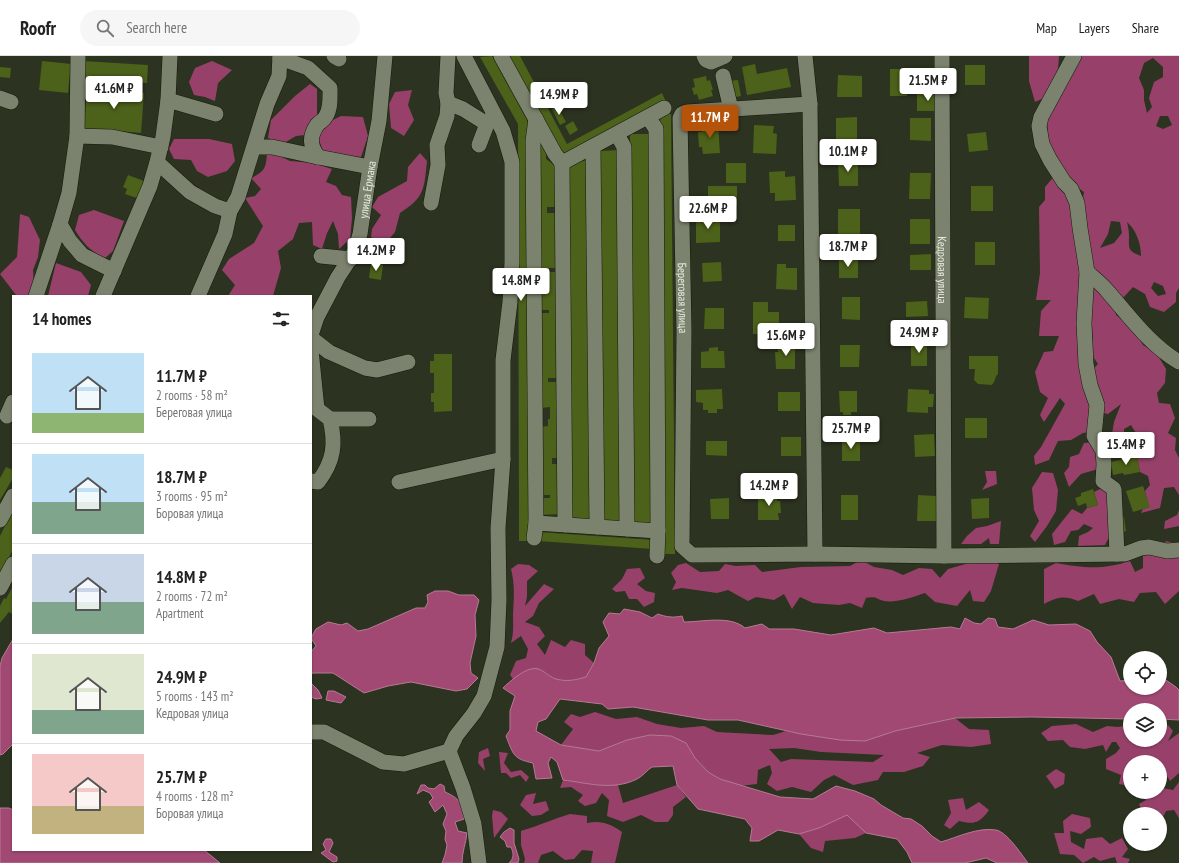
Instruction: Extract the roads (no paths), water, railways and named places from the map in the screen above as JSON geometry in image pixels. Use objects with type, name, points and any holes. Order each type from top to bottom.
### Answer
[{"type":"street","points":[[36,295],[69,193],[77,136],[78,56]]},
{"type":"street","points":[[103,295],[150,186],[157,162],[161,147],[168,100],[170,56]]},
{"type":"street","name":"улица Ермака","points":[[312,334],[317,317],[338,277],[353,255],[360,234],[370,167],[379,121],[385,56]]},
{"type":"street","points":[[432,203],[438,165],[437,145],[447,116],[448,103],[446,93],[448,56]]},
{"type":"street","points":[[464,56],[490,119],[502,131],[512,162],[510,302],[503,360],[503,459],[498,528],[499,600],[497,648],[484,696],[474,713],[456,736],[449,751],[463,788],[474,824],[478,863]]},
{"type":"street","points":[[500,56],[554,154],[562,163],[565,525]]},
{"type":"street","points":[[704,56],[706,60],[711,62],[725,56]]},
{"type":"street","points":[[805,56],[810,104],[815,554],[944,556],[1121,554],[1149,547],[1167,551],[1179,550]]},
{"type":"street","name":"Кедровая улица","points":[[942,56],[944,556]]},
{"type":"street","points":[[1074,56],[1041,117],[1039,126],[1042,144],[1064,182],[1071,189],[1077,203],[1087,272],[1084,323],[1086,364],[1090,385],[1097,406],[1094,436],[1103,451],[1103,481],[1114,489],[1121,554]]},
{"type":"street","points":[[198,295],[225,234],[230,211],[238,197],[255,147],[267,104],[279,76],[280,57],[306,62],[330,88],[330,103],[326,116],[317,126],[311,138],[312,149],[318,157]]},
{"type":"street","points":[[723,76],[731,109]]},
{"type":"street","points":[[168,100],[216,114]]},
{"type":"street","points":[[448,103],[490,119]]},
{"type":"street","name":"Береговая улица","points":[[810,104],[686,112],[682,114],[680,118],[684,330],[682,546],[692,555],[815,554]]},
{"type":"street","points":[[562,163],[648,118],[664,108]]},
{"type":"street","points":[[648,118],[656,129],[657,556]]},
{"type":"street","points":[[479,145],[490,119]]},
{"type":"street","points":[[536,119],[533,141],[535,531],[565,525],[658,531]]},
{"type":"street","points":[[616,134],[624,147],[627,529]]},
{"type":"street","points":[[77,136],[112,137],[161,147]]},
{"type":"street","points":[[255,147],[272,147],[370,167]]},
{"type":"street","points":[[593,147],[597,527]]},
{"type":"street","points":[[157,162],[190,192],[215,206],[230,211]]},
{"type":"street","points":[[60,224],[70,241],[82,255],[114,271]]},
{"type":"street","points":[[321,256],[382,256]]},
{"type":"street","points":[[1087,272],[1108,291],[1142,333],[1166,354],[1179,362]]},
{"type":"street","points":[[312,338],[329,352],[365,368],[377,370],[408,362]]},
{"type":"street","points":[[312,370],[314,409],[330,419],[369,419]]},
{"type":"street","points":[[7,416],[12,404]]},
{"type":"street","points":[[312,481],[318,482],[324,474],[334,451],[334,436],[330,419]]},
{"type":"street","points":[[399,482],[503,459]]},
{"type":"street","points":[[0,520],[12,498]]},
{"type":"street","points":[[0,588],[12,566]]},
{"type":"street","points":[[312,732],[324,732],[383,762],[404,764],[449,751]]}]
